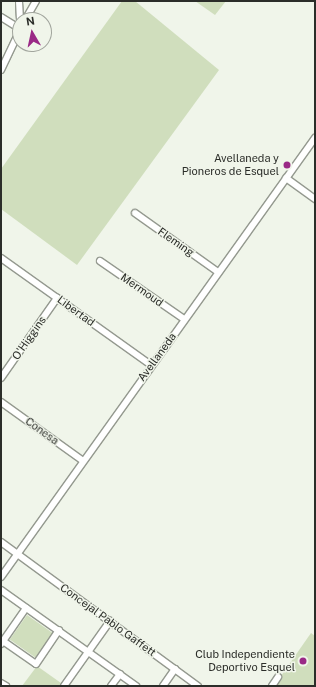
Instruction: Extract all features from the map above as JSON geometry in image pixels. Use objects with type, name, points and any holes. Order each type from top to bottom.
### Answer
[{"type":"street","points":[[19,1],[20,12]]},
{"type":"street","points":[[30,12],[36,1]]},
{"type":"street","points":[[1,17],[12,24]]},
{"type":"street","points":[[1,70],[12,46]]},
{"type":"street","name":"Avellaneda","points":[[1,577],[151,365],[315,138]]},
{"type":"street","points":[[286,178],[315,199]]},
{"type":"street","name":"Fleming","points":[[135,213],[218,272]]},
{"type":"street","name":"Libertad","points":[[1,258],[151,365]]},
{"type":"street","name":"Mermoud","points":[[100,261],[184,319]]},
{"type":"street","name":"O'Higgins","points":[[1,378],[58,298]]},
{"type":"street","name":"Conesa","points":[[1,402],[84,461]]},
{"type":"street","name":"Concejal Pablo Gaffett","points":[[1,542],[198,686]]},
{"type":"street","points":[[1,590],[89,651],[136,686]]},
{"type":"street","points":[[26,608],[2,642],[36,664],[59,630]]},
{"type":"street","points":[[64,686],[110,621]]},
{"type":"street","points":[[163,686],[175,669]]},
{"type":"street","points":[[111,686],[120,674]]},
{"type":"street","points":[[272,686],[278,676]]},
{"type":"street","points":[[1,683],[6,686]]},
{"type":"green space","points":[[122,1],[135,1],[219,70],[77,265],[1,209],[1,169]]},
{"type":"green space","points":[[195,1],[226,1],[215,15]]},
{"type":"green space","points":[[27,615],[54,634],[37,659],[10,640]]},
{"type":"green space","name":"Club Independiente Deportivo Esquel","points":[[311,633],[315,636],[315,686],[274,686]]},
{"type":"green space","points":[[37,666],[61,683],[59,686],[22,686]]},
{"type":"place","name":"Avellaneda y Pioneros de Esquel","points":[[287,165]]},
{"type":"place","name":"Club Independiente Deportivo Esquel","points":[[303,661]]}]
